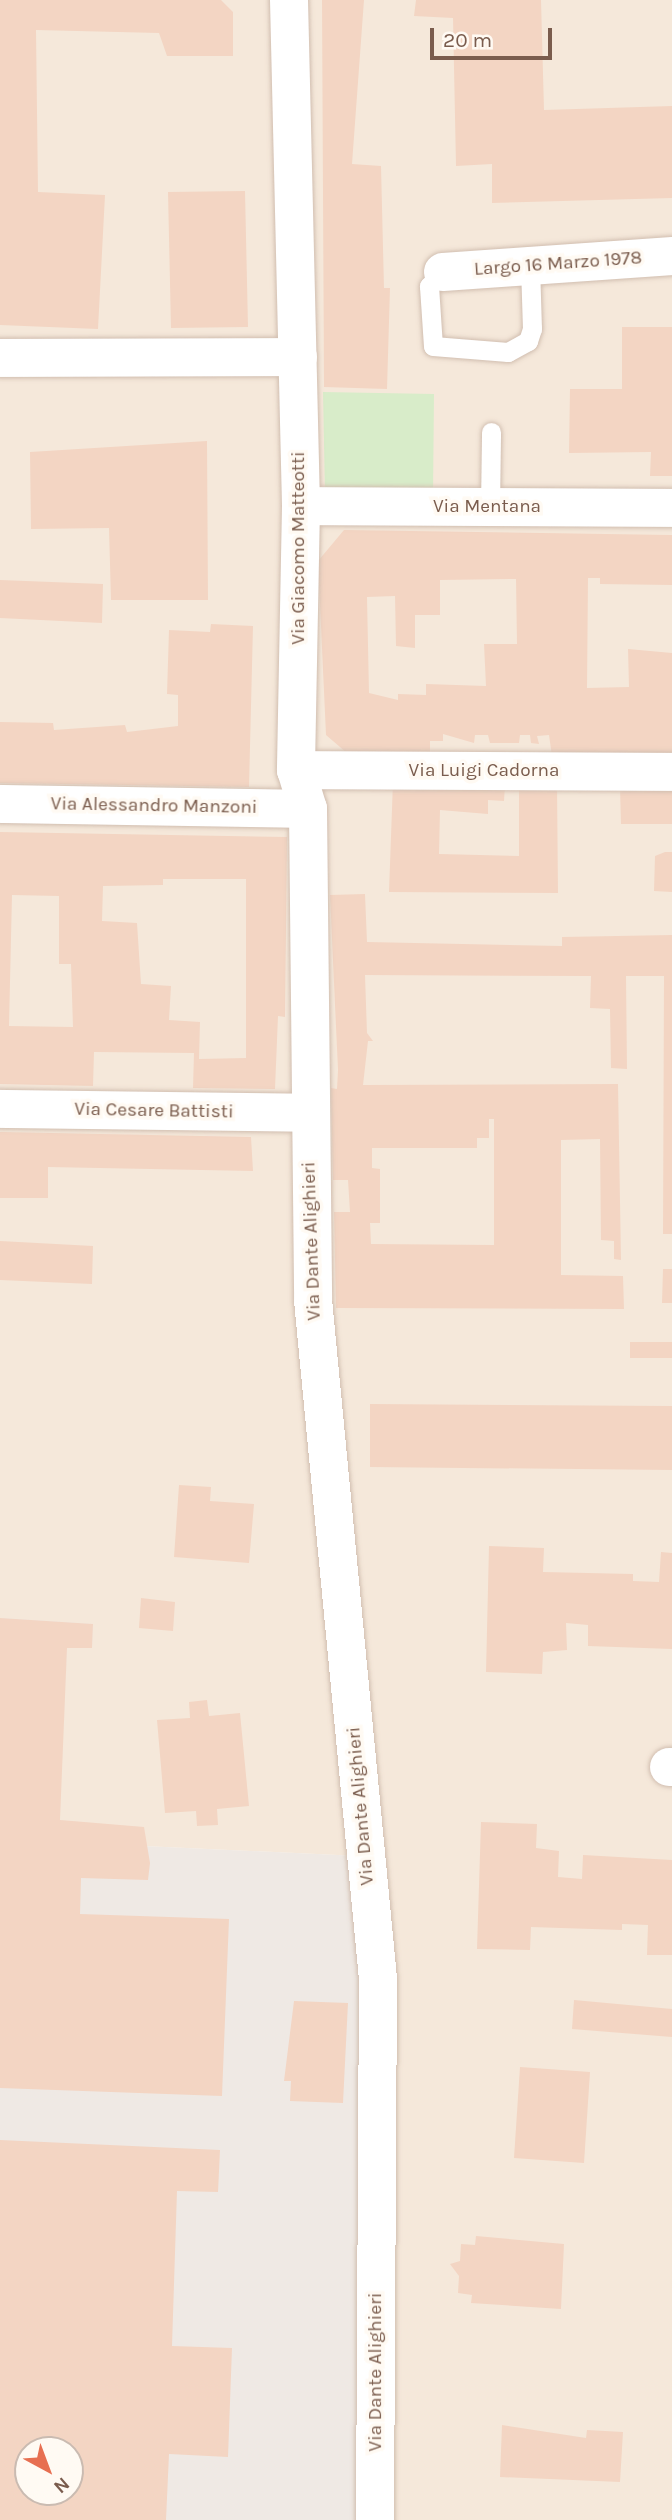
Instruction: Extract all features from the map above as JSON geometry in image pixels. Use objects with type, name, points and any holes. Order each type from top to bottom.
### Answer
[{"type":"street","name":"Via Giacomo Matteotti","points":[[289,0],[301,506],[296,770],[308,808],[307,1103]]},
{"type":"street","name":"Largo 16 Marzo 1978","points":[[443,272],[672,256]]},
{"type":"street","points":[[0,358],[298,357]]},
{"type":"street","name":"Via Mentana","points":[[301,506],[672,509]]},
{"type":"street","name":"Via Luigi Cadorna","points":[[296,770],[672,772]]},
{"type":"street","name":"Via Alessandro Manzoni","points":[[0,804],[308,808]]},
{"type":"street","name":"Via Cesare Battisti","points":[[0,1109],[307,1103]]},
{"type":"street","name":"Via Dante Alighieri","points":[[307,1103],[313,1300],[378,1979],[375,2520]]},
{"type":"lane","points":[[443,272],[429,286],[433,346],[508,352],[528,341],[532,329],[530,266]]},
{"type":"lane","points":[[490,507],[491,432]]},
{"type":"shaded area","points":[[0,0],[672,0],[672,768],[296,770],[301,1108],[0,1103]]},
{"type":"shaded area","points":[[672,770],[672,2520],[386,2520],[319,1303],[312,775]]},
{"type":"shaded area","points":[[0,1115],[302,1119],[359,1856],[58,1842],[0,1618]]},
{"type":"shaded area","points":[[0,1618],[93,1624],[92,1648],[67,1648],[58,1842],[359,1856],[367,2520],[0,2520]]},
{"type":"green space","points":[[323,392],[434,394],[433,496],[325,495]]},
{"type":"building","points":[[0,0],[221,0],[233,12],[233,56],[167,56],[159,33],[36,30],[38,192],[105,195],[98,329],[0,325]]},
{"type":"building","points":[[322,0],[364,0],[352,164],[381,166],[384,288],[390,288],[387,389],[324,387]]},
{"type":"building","points":[[416,0],[541,0],[544,110],[672,106],[672,198],[492,203],[492,164],[456,166],[453,18],[414,16]]},
{"type":"building","points":[[245,191],[248,327],[171,328],[168,192]]},
{"type":"building","points":[[622,327],[672,327],[672,476],[650,476],[651,452],[569,453],[570,389],[622,389]]},
{"type":"building","points":[[207,441],[208,600],[111,600],[109,528],[31,529],[30,452]]},
{"type":"building","points":[[344,530],[672,535],[672,585],[600,584],[600,578],[588,578],[587,688],[629,687],[628,649],[672,653],[672,757],[552,756],[549,735],[537,736],[539,744],[531,743],[530,735],[520,735],[519,743],[490,743],[488,735],[475,735],[474,743],[443,734],[443,741],[430,741],[430,755],[347,753],[326,735],[318,561]],"holes":[[[516,579],[517,644],[484,644],[486,686],[426,684],[426,695],[398,694],[398,700],[369,693],[367,597],[395,596],[396,646],[415,648],[415,615],[440,615],[440,580]]]},
{"type":"building","points":[[0,580],[103,584],[102,623],[0,618]]},
{"type":"building","points":[[211,624],[253,626],[249,787],[0,783],[0,722],[53,723],[54,730],[125,725],[127,732],[178,726],[178,695],[167,694],[169,630],[210,632]]},
{"type":"building","points":[[393,781],[505,785],[504,801],[488,800],[488,814],[440,810],[439,854],[519,856],[519,785],[557,785],[558,893],[389,892]]},
{"type":"building","points":[[620,788],[672,789],[672,824],[621,824]]},
{"type":"building","points":[[0,832],[287,837],[285,1017],[278,1016],[275,1089],[193,1088],[194,1053],[94,1052],[93,1086],[0,1084]],"holes":[[[163,879],[246,879],[246,1058],[199,1059],[200,1022],[169,1020],[171,986],[141,984],[137,923],[102,921],[103,886],[163,885]],[[12,895],[59,896],[59,964],[71,964],[73,1027],[9,1026]]]},
{"type":"building","points":[[672,852],[672,892],[654,891],[655,856]]},
{"type":"building","points":[[365,894],[367,942],[562,946],[562,937],[672,935],[672,1234],[663,1234],[664,976],[626,976],[627,1069],[611,1068],[610,1009],[590,1008],[591,976],[365,975],[367,1033],[373,1041],[368,1041],[363,1085],[618,1084],[621,1260],[614,1259],[614,1241],[601,1240],[600,1139],[561,1140],[561,1275],[623,1276],[624,1309],[336,1308],[334,1212],[350,1212],[348,1180],[333,1180],[331,1088],[337,1089],[338,1070],[330,895]],"holes":[[[489,1119],[494,1119],[494,1245],[371,1244],[370,1223],[380,1223],[380,1169],[372,1168],[372,1148],[477,1148],[477,1138],[489,1138]]]},
{"type":"building","points":[[0,1132],[251,1137],[253,1171],[48,1167],[48,1198],[0,1198]]},
{"type":"building","points":[[0,1241],[93,1246],[92,1284],[0,1280]]},
{"type":"building","points":[[663,1269],[672,1269],[672,1303],[662,1303]]},
{"type":"building","points":[[630,1342],[672,1342],[672,1358],[630,1358]]},
{"type":"building","points":[[370,1404],[672,1406],[672,1470],[370,1467]]},
{"type":"building","points":[[179,1485],[211,1487],[210,1501],[254,1504],[249,1563],[174,1557]]},
{"type":"building","points":[[489,1546],[544,1548],[543,1572],[633,1574],[633,1581],[659,1582],[661,1552],[672,1553],[672,1649],[588,1646],[588,1625],[566,1623],[567,1650],[543,1652],[542,1674],[486,1672]]},
{"type":"building","points":[[141,1598],[175,1602],[173,1631],[139,1628]]},
{"type":"building","points":[[0,1618],[93,1624],[92,1648],[67,1648],[60,1820],[144,1827],[150,1863],[148,1880],[81,1878],[80,1914],[229,1919],[222,2096],[0,2088]]},
{"type":"building","points":[[207,1700],[209,1716],[240,1713],[249,1806],[217,1809],[218,1825],[197,1826],[196,1811],[165,1813],[157,1720],[190,1718],[189,1702]]},
{"type":"building","points":[[481,1822],[537,1824],[536,1848],[559,1851],[558,1877],[582,1879],[583,1855],[672,1860],[672,1955],[647,1955],[648,1925],[622,1924],[622,1930],[531,1927],[530,1950],[477,1949]]},
{"type":"building","points":[[574,2000],[672,2009],[672,2037],[572,2029]]},
{"type":"building","points":[[294,2001],[348,2003],[343,2103],[290,2101],[291,2081],[284,2081]]},
{"type":"building","points":[[520,2067],[590,2072],[584,2163],[514,2158]]},
{"type":"building","points":[[0,2140],[220,2150],[218,2192],[177,2191],[172,2346],[232,2348],[228,2457],[169,2454],[166,2520],[0,2520]]},
{"type":"building","points":[[476,2236],[564,2244],[561,2309],[471,2303],[472,2295],[458,2293],[459,2276],[450,2264],[460,2261],[461,2244],[475,2245]]},
{"type":"building","points":[[502,2425],[586,2438],[587,2430],[623,2432],[620,2482],[500,2477]]}]
